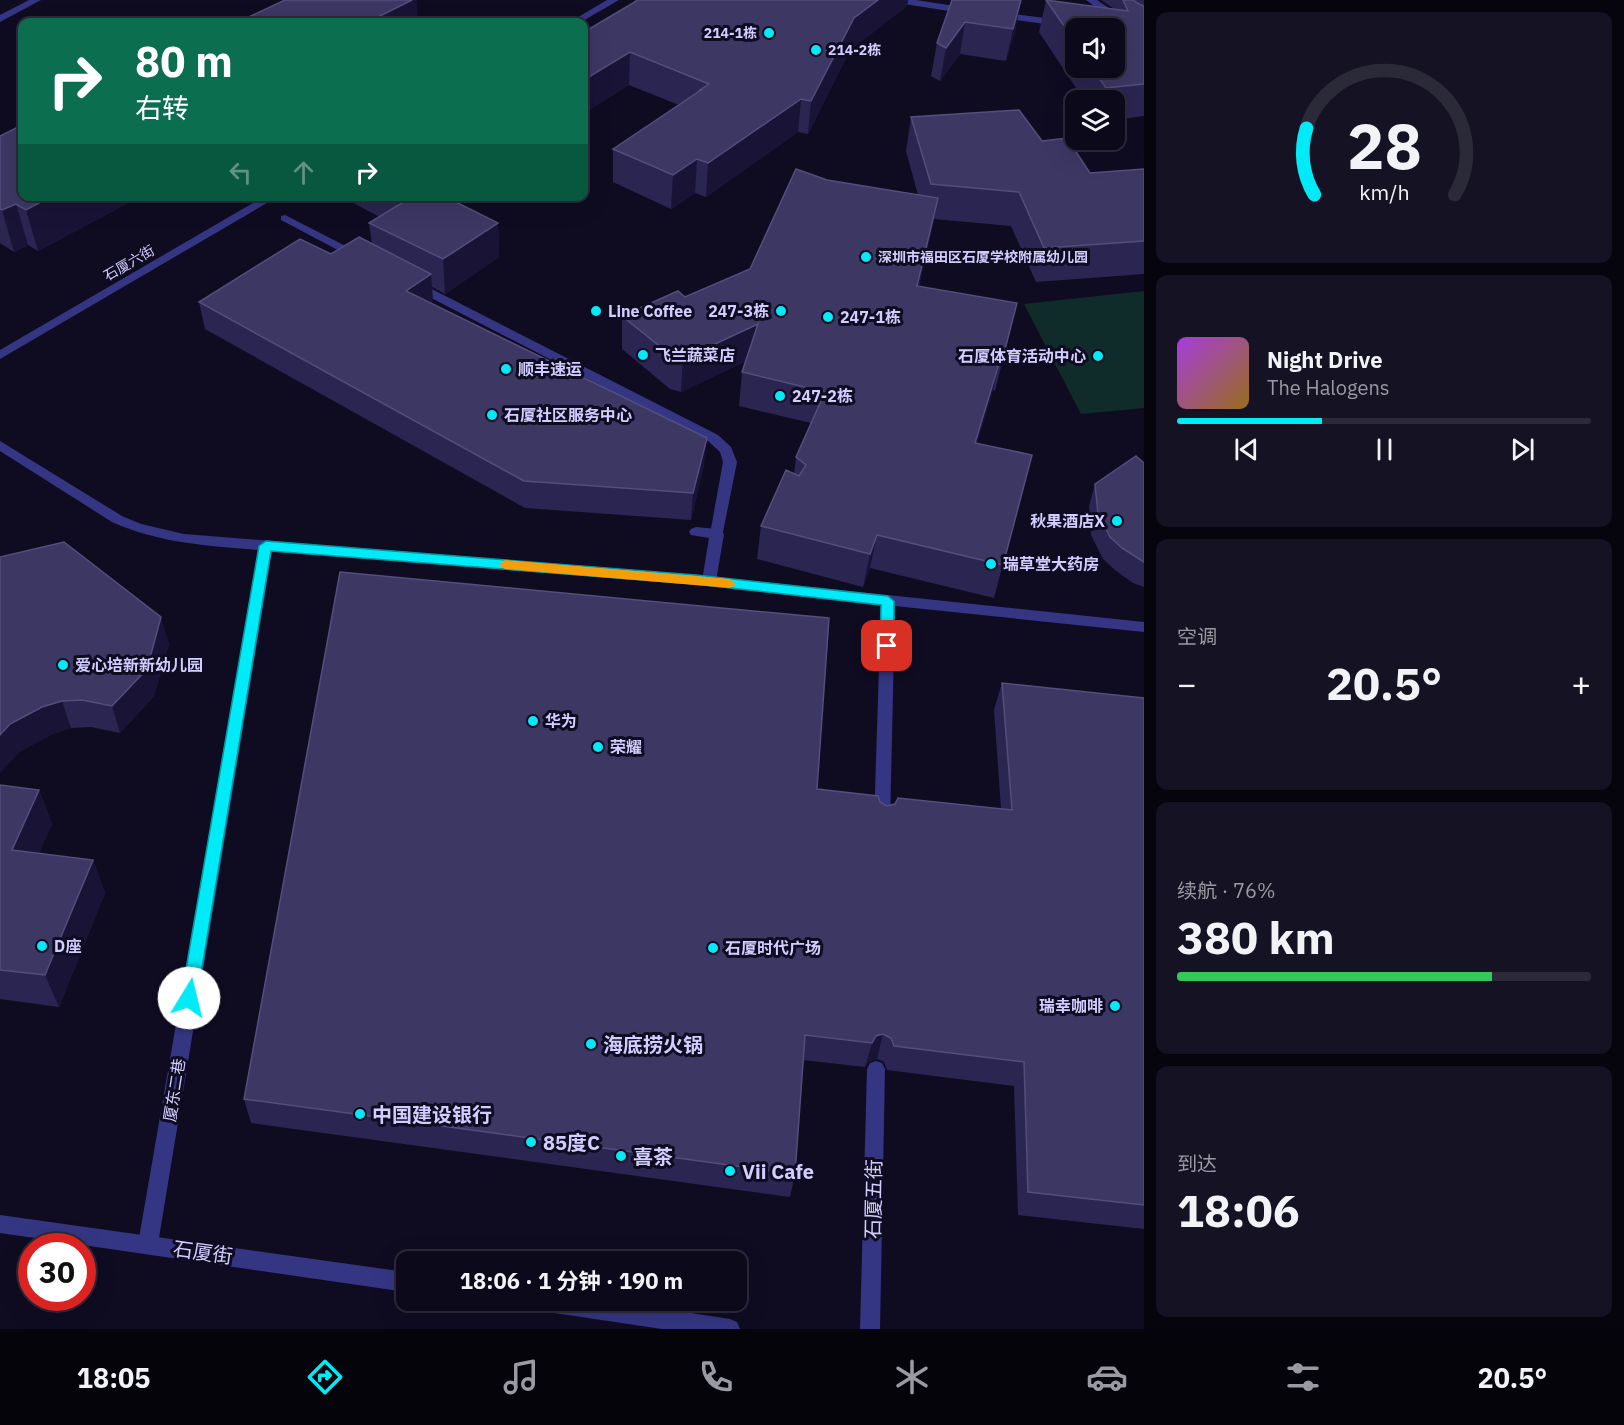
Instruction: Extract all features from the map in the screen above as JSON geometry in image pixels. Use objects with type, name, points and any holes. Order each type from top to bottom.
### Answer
[{"type":"street","points":[[0,19],[36,0]]},
{"type":"street","points":[[582,18],[614,0]]},
{"type":"street","points":[[898,0],[978,12]]},
{"type":"street","points":[[1091,0],[1139,34]]},
{"type":"street","points":[[989,14],[1065,23]]},
{"type":"street","name":"石厦六街","points":[[0,355],[265,201]]},
{"type":"street","points":[[285,218],[375,264]]},
{"type":"street","points":[[406,281],[713,438],[726,450],[730,462],[709,581]]},
{"type":"street","points":[[0,445],[99,508],[137,528],[184,539],[709,581],[1144,627]]},
{"type":"street","points":[[696,532],[717,534]]},
{"type":"street","name":"厦东二巷","points":[[148,1244],[266,546]]},
{"type":"street","points":[[882,824],[888,601]]},
{"type":"street","name":"石厦五街","points":[[870,1329],[876,1069]]},
{"type":"street","name":"石厦街","points":[[0,1224],[396,1281]]},
{"type":"street","points":[[608,1311],[730,1329]]},
{"type":"green space","name":"石厦体育活动中心","points":[[1144,291],[1144,408],[1081,414],[1024,304]]},
{"type":"building","points":[[285,0],[412,0],[376,18],[247,18]]},
{"type":"building","points":[[638,0],[878,0],[854,18],[811,101],[801,99],[708,163],[697,159],[673,175],[613,149],[709,84],[630,52],[588,78],[588,30]]},
{"type":"building","points":[[952,0],[1021,0],[1013,29],[965,22],[946,48],[937,43]]},
{"type":"building","points":[[1046,0],[1128,11],[1123,0],[1133,0],[1144,6],[1144,84],[1106,88],[1099,78],[1125,78],[1125,18],[1065,18],[1065,27]]},
{"type":"building","points":[[1019,110],[1042,141],[1065,138],[1065,150],[1075,150],[1090,173],[1144,169],[1144,241],[1044,248],[1019,192],[931,184],[911,117]]},
{"type":"building","points":[[18,127],[18,201],[43,201],[26,210],[16,204],[0,209],[0,136]]},
{"type":"building","points":[[796,169],[827,180],[938,198],[917,286],[1017,303],[1003,357],[1001,357],[975,443],[1032,455],[1003,565],[877,535],[870,554],[761,526],[786,470],[799,476],[806,465],[796,457],[825,392],[742,372],[758,324],[683,359],[672,356],[622,316],[678,291],[685,297],[750,269]]},
{"type":"building","points":[[405,201],[454,201],[498,223],[443,259],[369,223]]},
{"type":"building","points":[[359,237],[431,274],[406,291],[707,438],[693,493],[524,481],[199,302],[300,239],[331,254]]},
{"type":"building","name":"秋果酒店X","points":[[1136,456],[1144,463],[1144,562],[1110,537],[1098,513],[1095,484]]},
{"type":"building","name":"爱心培新新幼儿园","points":[[64,542],[161,617],[147,669],[112,706],[82,700],[62,701],[42,707],[10,724],[0,735],[0,557]]},
{"type":"building","name":"石厦时代广场","points":[[340,572],[829,618],[817,789],[878,796],[880,802],[887,806],[895,804],[898,798],[1012,810],[1002,683],[1144,698],[1144,1205],[1028,1192],[1024,1062],[894,1046],[891,1038],[883,1034],[876,1036],[872,1043],[805,1035],[795,1174],[244,1099]]},
{"type":"building","points":[[0,785],[39,790],[12,850],[93,860],[45,975],[0,970]]},
{"type":"slow traffic","points":[[505,565],[730,584]]},
{"type":"place","name":"214-1栋","points":[[769,33]]},
{"type":"place","name":"214-2栋","points":[[816,50]]},
{"type":"place","name":"深圳市福田区石厦学校附属幼儿园","points":[[866,257]]},
{"type":"place","name":"Line Coffee","points":[[596,311]]},
{"type":"place","name":"247-3栋","points":[[781,311]]},
{"type":"place","name":"247-1栋","points":[[828,317]]},
{"type":"place","name":"飞兰蔬菜店","points":[[643,355]]},
{"type":"place","name":"石厦体育活动中心","points":[[1098,356]]},
{"type":"place","name":"顺丰速运","points":[[506,369]]},
{"type":"place","name":"247-2栋","points":[[780,396]]},
{"type":"place","name":"石厦社区服务中心","points":[[492,415]]},
{"type":"place","name":"秋果酒店X","points":[[1117,521]]},
{"type":"place","name":"瑞草堂大药房","points":[[991,564]]},
{"type":"place","name":"爱心培新新幼儿园","points":[[63,665]]},
{"type":"place","name":"华为","points":[[533,721]]},
{"type":"place","name":"荣耀","points":[[598,747]]},
{"type":"place","name":"D座","points":[[42,946]]},
{"type":"place","name":"石厦时代广场","points":[[713,948]]},
{"type":"place","name":"瑞幸咖啡","points":[[1115,1006]]},
{"type":"place","name":"海底捞火锅","points":[[591,1044]]},
{"type":"place","name":"中国建设银行","points":[[360,1114]]},
{"type":"place","name":"85度C","points":[[531,1142]]},
{"type":"place","name":"喜茶","points":[[621,1156]]},
{"type":"place","name":"Vii Cafe","points":[[730,1171]]},
{"type":"route","points":[[189,998],[266,546],[696,580],[888,601],[887,646]]}]
